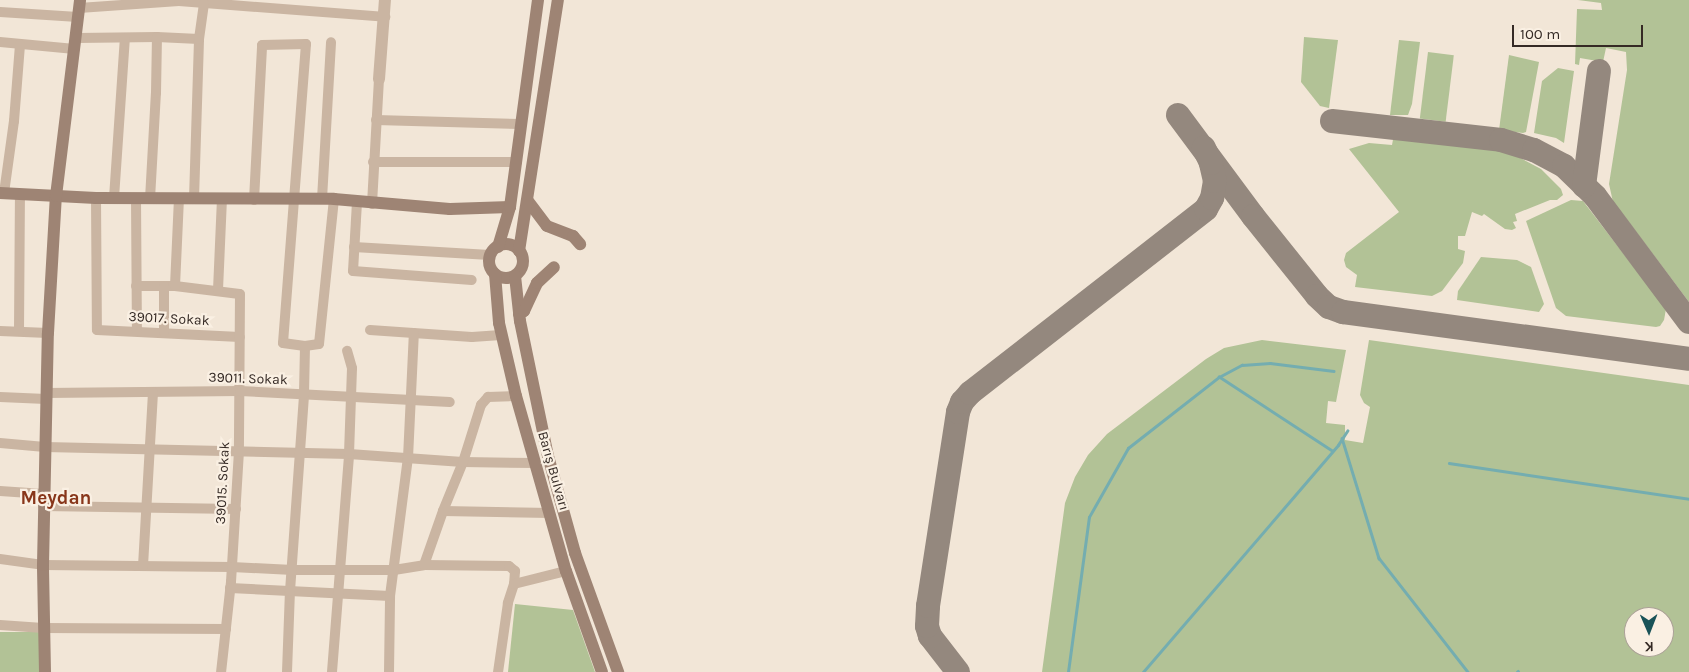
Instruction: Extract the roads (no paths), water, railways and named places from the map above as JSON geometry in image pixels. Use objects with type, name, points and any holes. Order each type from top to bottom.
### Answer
[{"type":"main road","points":[[538,0],[510,208],[489,265],[495,274],[505,278],[515,276],[522,265],[519,251],[558,0]]},
{"type":"main road","points":[[45,672],[43,500],[48,333],[56,196],[79,8]]},
{"type":"main road","points":[[2,193],[150,199],[328,199],[450,209],[510,208]]},
{"type":"main road","points":[[528,201],[547,226],[573,236],[580,244]]},
{"type":"main road","points":[[494,251],[509,245],[519,251]]},
{"type":"main road","points":[[519,314],[524,311],[539,281],[554,267]]},
{"type":"main road","name":"Barış Bulvarı","points":[[495,274],[496,301],[501,335],[516,396],[566,571],[602,672]]},
{"type":"main road","name":"Barış Bulvarı","points":[[515,276],[519,314],[548,456],[575,553],[618,672]]},
{"type":"street","points":[[372,204],[373,162],[385,17],[384,0]]},
{"type":"street","points":[[0,12],[179,1],[243,3],[385,17]]},
{"type":"street","points":[[194,199],[202,2]]},
{"type":"street","points":[[0,42],[76,44],[125,38],[157,37],[199,40]]},
{"type":"street","points":[[150,199],[157,37]]},
{"type":"street","points":[[114,198],[125,38]]},
{"type":"street","points":[[254,200],[262,45],[306,44],[283,344],[305,346],[319,344],[328,199],[331,42]]},
{"type":"street","points":[[2,193],[14,122],[20,44]]},
{"type":"street","points":[[376,120],[521,124]]},
{"type":"street","points":[[373,162],[517,162]]},
{"type":"street","points":[[19,331],[20,194]]},
{"type":"street","name":"39017. Sokak","points":[[96,198],[97,330],[240,337]]},
{"type":"street","points":[[136,198],[137,331]]},
{"type":"street","points":[[175,286],[178,199]]},
{"type":"street","points":[[136,286],[175,286],[218,290],[222,199]]},
{"type":"street","points":[[356,202],[352,271],[472,280]]},
{"type":"street","points":[[354,247],[494,251]]},
{"type":"street","points":[[164,286],[164,332]]},
{"type":"street","name":"39015. Sokak","points":[[218,290],[240,294],[239,451],[232,567],[221,672]]},
{"type":"street","points":[[370,330],[472,337],[501,335]]},
{"type":"street","points":[[0,331],[48,333]]},
{"type":"street","points":[[389,672],[390,596],[408,458],[414,333]]},
{"type":"street","points":[[287,672],[290,591],[293,570],[304,394],[305,346]]},
{"type":"street","points":[[332,672],[349,454],[352,368],[347,351]]},
{"type":"street","name":"39011. Sokak","points":[[0,397],[240,391],[450,402]]},
{"type":"street","points":[[143,566],[153,392]]},
{"type":"street","points":[[424,565],[442,511],[463,462],[481,405],[488,397],[516,396]]},
{"type":"street","points":[[0,443],[45,447],[349,454],[463,462],[535,462]]},
{"type":"street","points":[[0,491],[43,500],[146,507],[236,509]]},
{"type":"street","points":[[442,511],[550,513]]},
{"type":"street","points":[[0,559],[43,565],[232,567],[293,570],[394,570],[424,565],[509,566],[515,571],[514,584],[508,603],[498,672]]},
{"type":"street","points":[[514,584],[566,571]]},
{"type":"street","points":[[230,588],[390,596]]},
{"type":"street","points":[[0,625],[43,628],[226,629]]},
{"type":"waterway","points":[[1332,451],[1219,377],[1242,365],[1270,363],[1333,371]]},
{"type":"waterway","points":[[1068,672],[1089,517],[1128,448],[1219,377]]},
{"type":"waterway","points":[[1143,672],[1338,445],[1347,431]]},
{"type":"waterway","points":[[1342,438],[1379,558],[1468,672]]},
{"type":"waterway","points":[[1449,463],[1689,499]]},
{"type":"district","name":"Meydan","points":[[56,499]]}]
